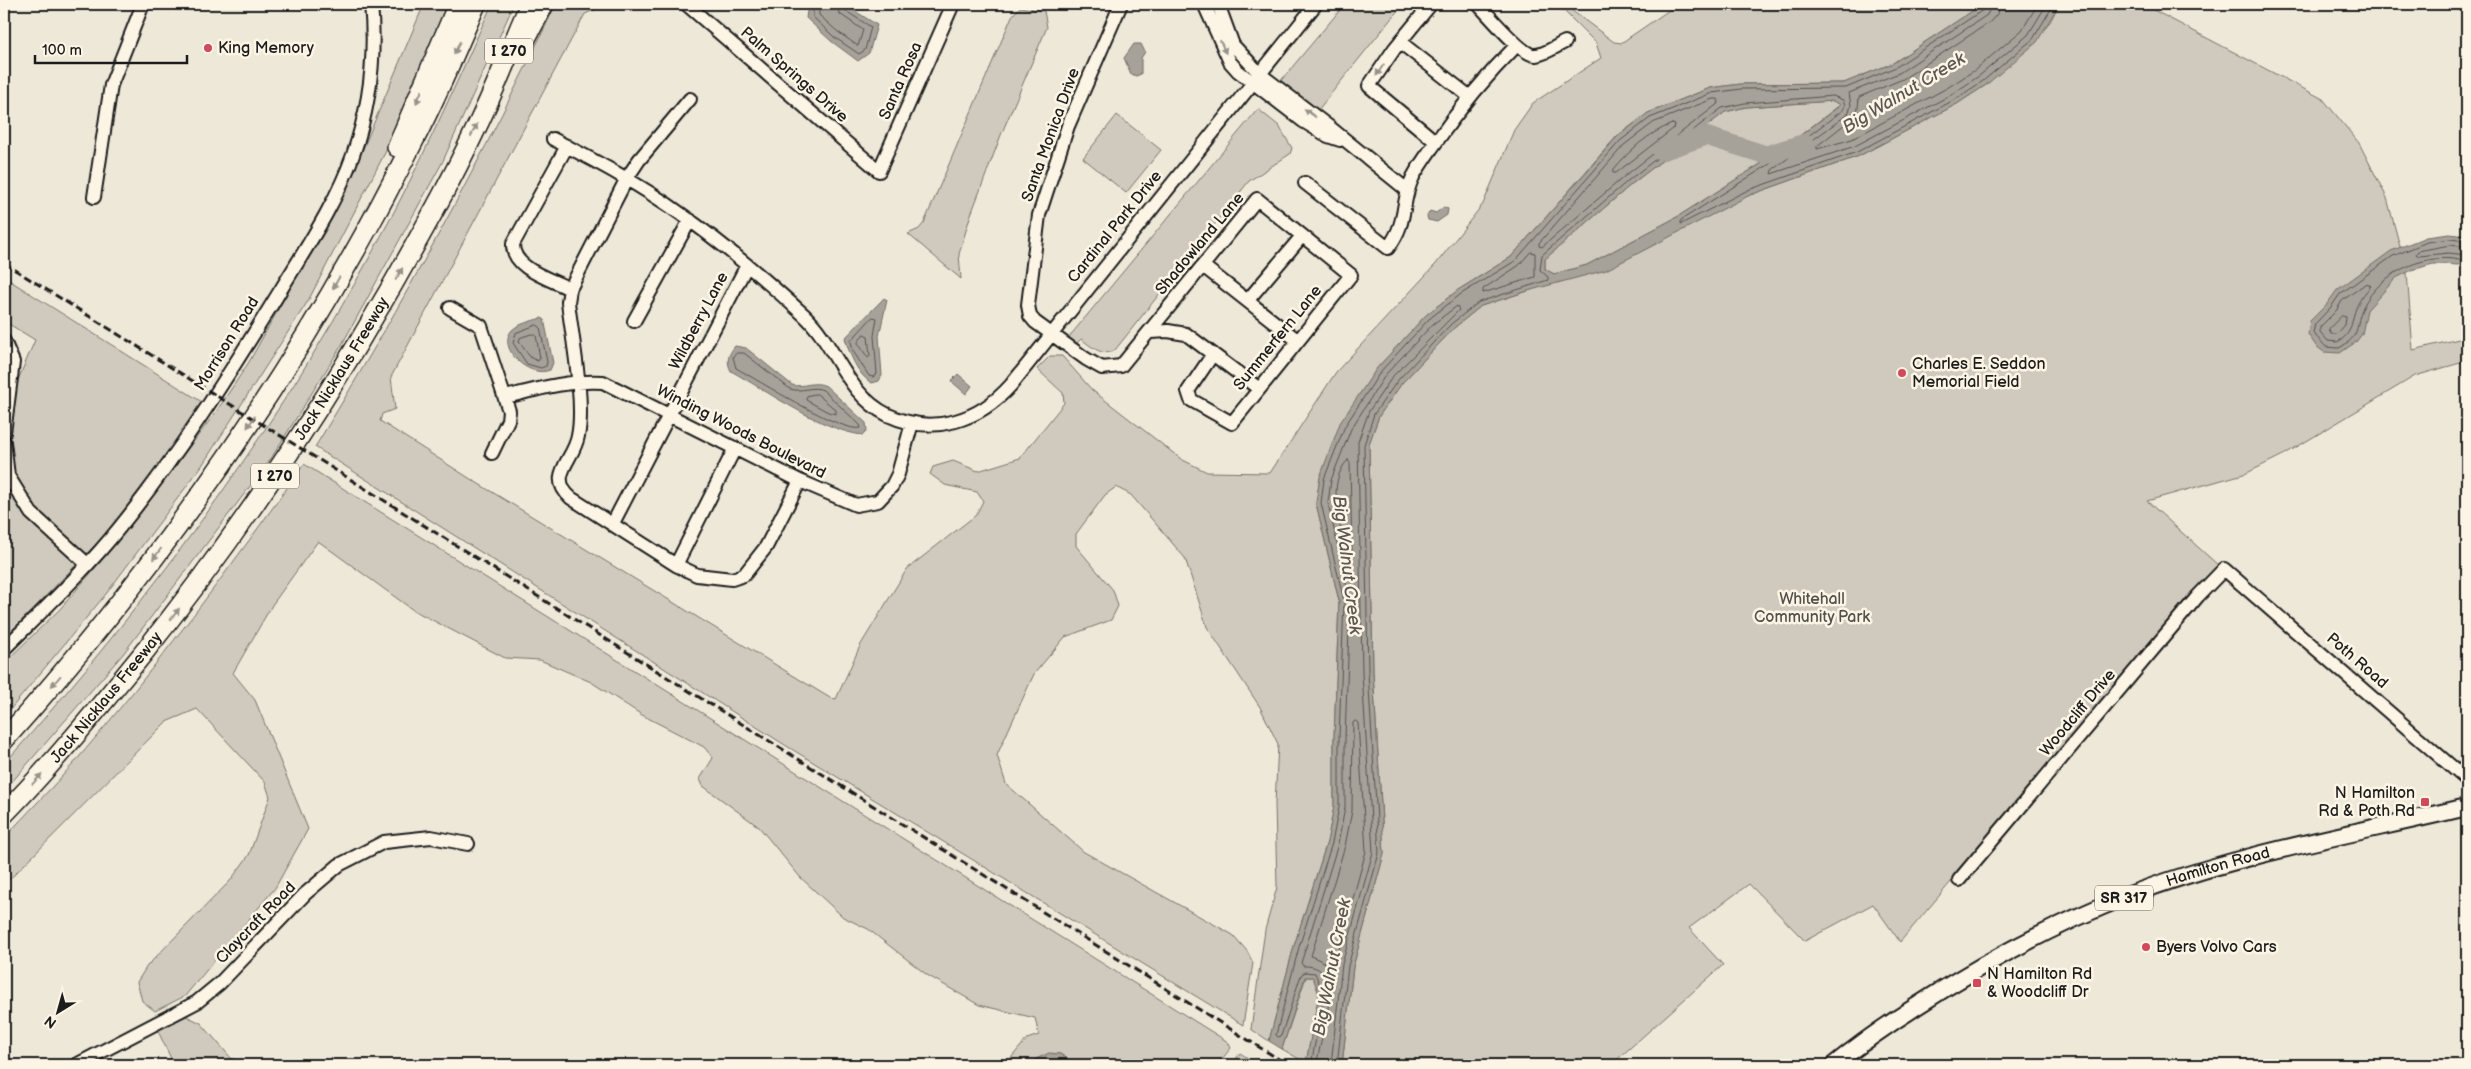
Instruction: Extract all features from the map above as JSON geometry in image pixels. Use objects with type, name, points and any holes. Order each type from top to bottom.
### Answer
[{"type":"highway","points":[[377,210],[388,167],[458,4]]},
{"type":"highway","name":"I 270","points":[[4,740],[66,670],[127,595],[207,486],[309,331],[418,133],[476,4]]},
{"type":"highway","name":"Jack Nicklaus Freeway","points":[[4,814],[88,721],[175,614],[246,518],[350,359],[416,242],[490,99],[530,4]]},
{"type":"highway","points":[[490,99],[534,26],[544,4]]},
{"type":"main road","name":"Hamilton Road","points":[[1834,1065],[1874,1034],[1991,959],[2028,940],[2128,896],[2197,873],[2263,855],[2467,807]]},
{"type":"street","points":[[94,197],[111,85],[143,4]]},
{"type":"street","name":"Morrison Road","points":[[4,649],[88,564],[141,501],[195,426],[246,347],[336,194],[353,156],[367,104],[374,51],[371,4]]},
{"type":"street","name":"Palm Springs Drive","points":[[686,4],[879,171]]},
{"type":"street","name":"Santa Rosa","points":[[879,171],[953,4]]},
{"type":"street","name":"Santa Monica Drive","points":[[1121,4],[1068,126],[1039,215],[1028,305],[1030,316],[1050,335],[1096,365],[1108,369],[1121,366],[1150,332]]},
{"type":"street","points":[[1204,4],[1230,62],[1256,78],[1312,126],[1328,136],[1349,142],[1407,190]]},
{"type":"street","points":[[1218,4],[1233,45],[1256,78]]},
{"type":"street","name":"Cardinal Park Drive","points":[[553,139],[627,178],[690,220],[815,327],[845,376],[860,396],[878,410],[912,423],[945,424],[972,416],[987,407],[1011,386],[1316,4]]},
{"type":"street","points":[[1431,4],[1400,42],[1369,86],[1436,142]]},
{"type":"street","points":[[1478,4],[1517,45],[1533,56],[1565,42]]},
{"type":"street","points":[[1400,42],[1470,97]]},
{"type":"street","points":[[1305,183],[1388,248],[1402,224],[1407,190],[1414,175],[1470,97],[1492,70],[1517,45]]},
{"type":"street","points":[[690,99],[638,160],[570,289],[568,302],[577,381],[578,437],[562,472],[560,482],[563,491],[571,498],[676,565],[697,575],[732,579],[744,575],[766,548],[800,481]]},
{"type":"street","points":[[567,146],[513,244],[513,249],[514,255],[520,263],[570,289]]},
{"type":"street","name":"Shadowland Lane","points":[[1150,332],[1186,284],[1203,266],[1257,199],[1351,276]]},
{"type":"street","points":[[634,321],[690,220]]},
{"type":"street","points":[[1248,300],[1302,236]]},
{"type":"street","points":[[1203,266],[1296,340]]},
{"type":"street","name":"Wildberry Lane","points":[[612,524],[746,267]]},
{"type":"street","name":"Summerfern Lane","points":[[1213,354],[1188,391],[1188,395],[1191,400],[1232,423],[1296,340],[1351,276]]},
{"type":"street","points":[[450,308],[481,326],[506,398],[509,411],[508,420],[492,452]]},
{"type":"street","points":[[1150,332],[1168,331],[1186,334],[1258,388]]},
{"type":"street","points":[[4,341],[13,362],[4,433]]},
{"type":"street","name":"Winding Woods Boulevard","points":[[506,398],[577,381],[603,382],[800,481],[847,502],[864,505],[878,501],[892,486],[898,474],[912,423]]},
{"type":"street","points":[[4,442],[8,476],[31,513],[88,564]]},
{"type":"street","points":[[676,565],[735,448]]},
{"type":"street","name":"Poth Road","points":[[2224,569],[2467,780]]},
{"type":"street","name":"Woodcliff Drive","points":[[1959,880],[2198,596],[2224,569]]},
{"type":"street","name":"Claycraft Road","points":[[76,1065],[196,1002],[220,983],[305,894],[339,865],[384,842],[431,837],[468,844]]},
{"type":"green space","points":[[424,4],[450,4],[387,149],[308,301],[201,467],[106,594],[4,717],[4,663],[60,609],[114,546],[216,412],[249,362],[349,182]]},
{"type":"green space","points":[[492,4],[514,4],[442,163],[340,348],[270,460],[123,654],[4,791],[4,764],[114,635],[166,568],[217,499],[311,358],[354,285],[408,185]]},
{"type":"green space","points":[[556,4],[608,4],[585,14],[391,377],[395,409],[382,414],[380,421],[469,478],[830,698],[836,699],[860,646],[907,569],[976,515],[983,501],[977,492],[945,485],[930,474],[933,467],[953,461],[978,471],[1020,458],[1064,403],[1063,393],[1037,369],[1050,356],[1062,356],[1092,390],[1181,459],[1207,472],[1270,473],[1336,372],[1436,264],[1483,204],[1514,130],[1533,103],[1601,58],[1596,43],[1557,4],[1563,4],[1614,42],[1621,43],[1678,4],[1983,4],[1893,63],[1844,83],[1741,84],[1710,88],[1648,113],[1616,137],[1511,257],[1458,290],[1426,315],[1377,368],[1341,423],[1320,478],[1316,503],[1339,601],[1334,738],[1334,807],[1327,842],[1294,946],[1269,1041],[1251,1029],[1265,930],[1277,887],[1275,804],[1278,744],[1260,707],[1207,627],[1185,558],[1131,495],[1116,487],[1105,495],[1076,534],[1076,546],[1113,590],[1118,606],[1111,620],[1065,637],[1034,674],[997,755],[1006,784],[1084,852],[1233,935],[1247,951],[1253,963],[1243,1025],[785,745],[315,447],[380,339],[442,229],[529,61]]},
{"type":"green space","points":[[1345,4],[1403,4],[1318,110],[1310,109],[1278,84]]},
{"type":"green space","name":"Whitehall Community Park","points":[[2059,4],[2142,4],[2323,99],[2359,143],[2387,198],[2407,273],[2413,350],[2467,337],[2467,361],[2415,376],[2285,454],[2247,473],[2147,501],[2219,566],[1900,942],[1873,904],[1805,941],[1749,884],[1689,928],[1723,965],[1611,1065],[1342,1065],[1353,967],[1384,854],[1373,672],[1369,444],[1379,416],[1402,383],[1454,328],[1481,306],[1531,290],[1750,195],[1859,156],[1957,104],[1986,85],[2050,22]]},
{"type":"green space","points":[[1020,7],[1044,11],[1047,27],[1001,135],[970,217],[959,254],[961,279],[908,234],[919,229],[924,223],[1012,16]]},
{"type":"green space","points":[[1833,101],[1841,104],[1773,156],[1677,217],[1587,265],[1554,274],[1545,269],[1545,259],[1633,183],[1725,112],[1746,107]]},
{"type":"green space","points":[[1258,109],[1279,126],[1292,148],[1290,154],[1249,181],[1115,350],[1106,353],[1102,352],[1081,339],[1076,344],[1069,337]]},
{"type":"green space","points":[[1117,115],[1161,150],[1126,193],[1083,158]]},
{"type":"green space","points":[[4,277],[202,402],[178,439],[105,535],[4,639],[4,413],[35,340],[4,321]]},
{"type":"green space","points":[[304,464],[1228,1042],[1231,1048],[1222,1059],[1211,1065],[1077,1065],[1060,1054],[1036,1059],[1032,1065],[1005,1065],[1027,1039],[1039,1035],[1035,1018],[979,1005],[927,975],[868,929],[843,917],[800,877],[759,827],[703,786],[700,779],[713,758],[704,747],[642,715],[591,682],[540,660],[505,658],[413,610],[318,541],[272,605],[233,673],[255,700],[308,829],[275,888],[185,996],[155,1011],[142,1001],[137,982],[147,966],[230,881],[249,855],[270,797],[265,782],[197,709],[166,722],[4,885],[4,838],[74,763],[164,654]]},
{"type":"green space","points":[[1306,977],[1313,977],[1319,994],[1306,1063],[1282,1049]]},
{"type":"green space","points":[[186,1016],[201,1023],[231,1058],[244,1065],[174,1065],[157,1029]]},
{"type":"green space","points":[[1240,1053],[1257,1064],[1232,1065]]},
{"type":"water","points":[[808,4],[844,4],[877,25],[869,53],[858,61],[831,41],[806,18]]},
{"type":"water","points":[[1983,4],[2059,4],[2037,42],[1986,85],[1957,104],[1859,156],[1750,195],[1606,270],[1531,290],[1481,306],[1454,328],[1402,383],[1379,416],[1369,444],[1373,672],[1384,854],[1353,967],[1342,1065],[1310,1065],[1306,1063],[1319,994],[1313,977],[1305,977],[1282,1049],[1269,1041],[1294,946],[1327,842],[1334,807],[1334,738],[1339,601],[1316,503],[1320,477],[1340,423],[1377,368],[1426,315],[1458,290],[1511,257],[1617,137],[1648,113],[1710,88],[1741,84],[1844,83],[1893,63]],"holes":[[[1833,101],[1841,105],[1773,156],[1677,217],[1587,265],[1554,274],[1545,269],[1545,259],[1633,183],[1725,112],[1746,107]]]},
{"type":"water","points":[[1134,44],[1141,44],[1145,52],[1141,58],[1141,74],[1136,76],[1131,74],[1124,58]]},
{"type":"water","points":[[1444,207],[1448,209],[1447,215],[1437,222],[1428,220],[1427,216],[1430,211],[1436,213]]},
{"type":"water","points":[[2450,234],[2467,236],[2467,269],[2460,265],[2433,264],[2412,270],[2396,278],[2367,310],[2362,334],[2356,342],[2340,353],[2324,352],[2316,346],[2308,334],[2310,321],[2327,304],[2337,290],[2391,251],[2426,237]]},
{"type":"water","points":[[884,298],[887,300],[879,336],[882,375],[879,381],[872,383],[858,370],[845,338]]},
{"type":"water","points":[[541,318],[544,319],[553,363],[550,370],[541,372],[524,366],[517,360],[508,345],[508,337],[515,328]]},
{"type":"water","points":[[735,346],[746,348],[792,385],[822,384],[826,386],[866,423],[867,430],[863,435],[831,426],[796,409],[731,371],[728,358]]},
{"type":"water","points":[[958,374],[972,386],[966,394],[951,381]]},
{"type":"water","points":[[1049,1053],[1060,1054],[1077,1065],[1032,1065],[1036,1059]]},
{"type":"waterway","name":"Big Walnut Creek","points":[[1662,151],[1706,136],[1766,155],[1805,143]]},
{"type":"railway","points":[[4,263],[1288,1065]]},
{"type":"place","name":"King Memory","points":[[208,48]]},
{"type":"place","name":"Charles E. Seddon Memorial Field","points":[[1902,373]]},
{"type":"place","name":"N Hamilton Rd & Poth Rd","points":[[2425,802]]},
{"type":"place","name":"Byers Volvo Cars","points":[[2146,947]]},
{"type":"place","name":"N Hamilton Rd & Woodcliff Dr","points":[[1977,983]]}]
